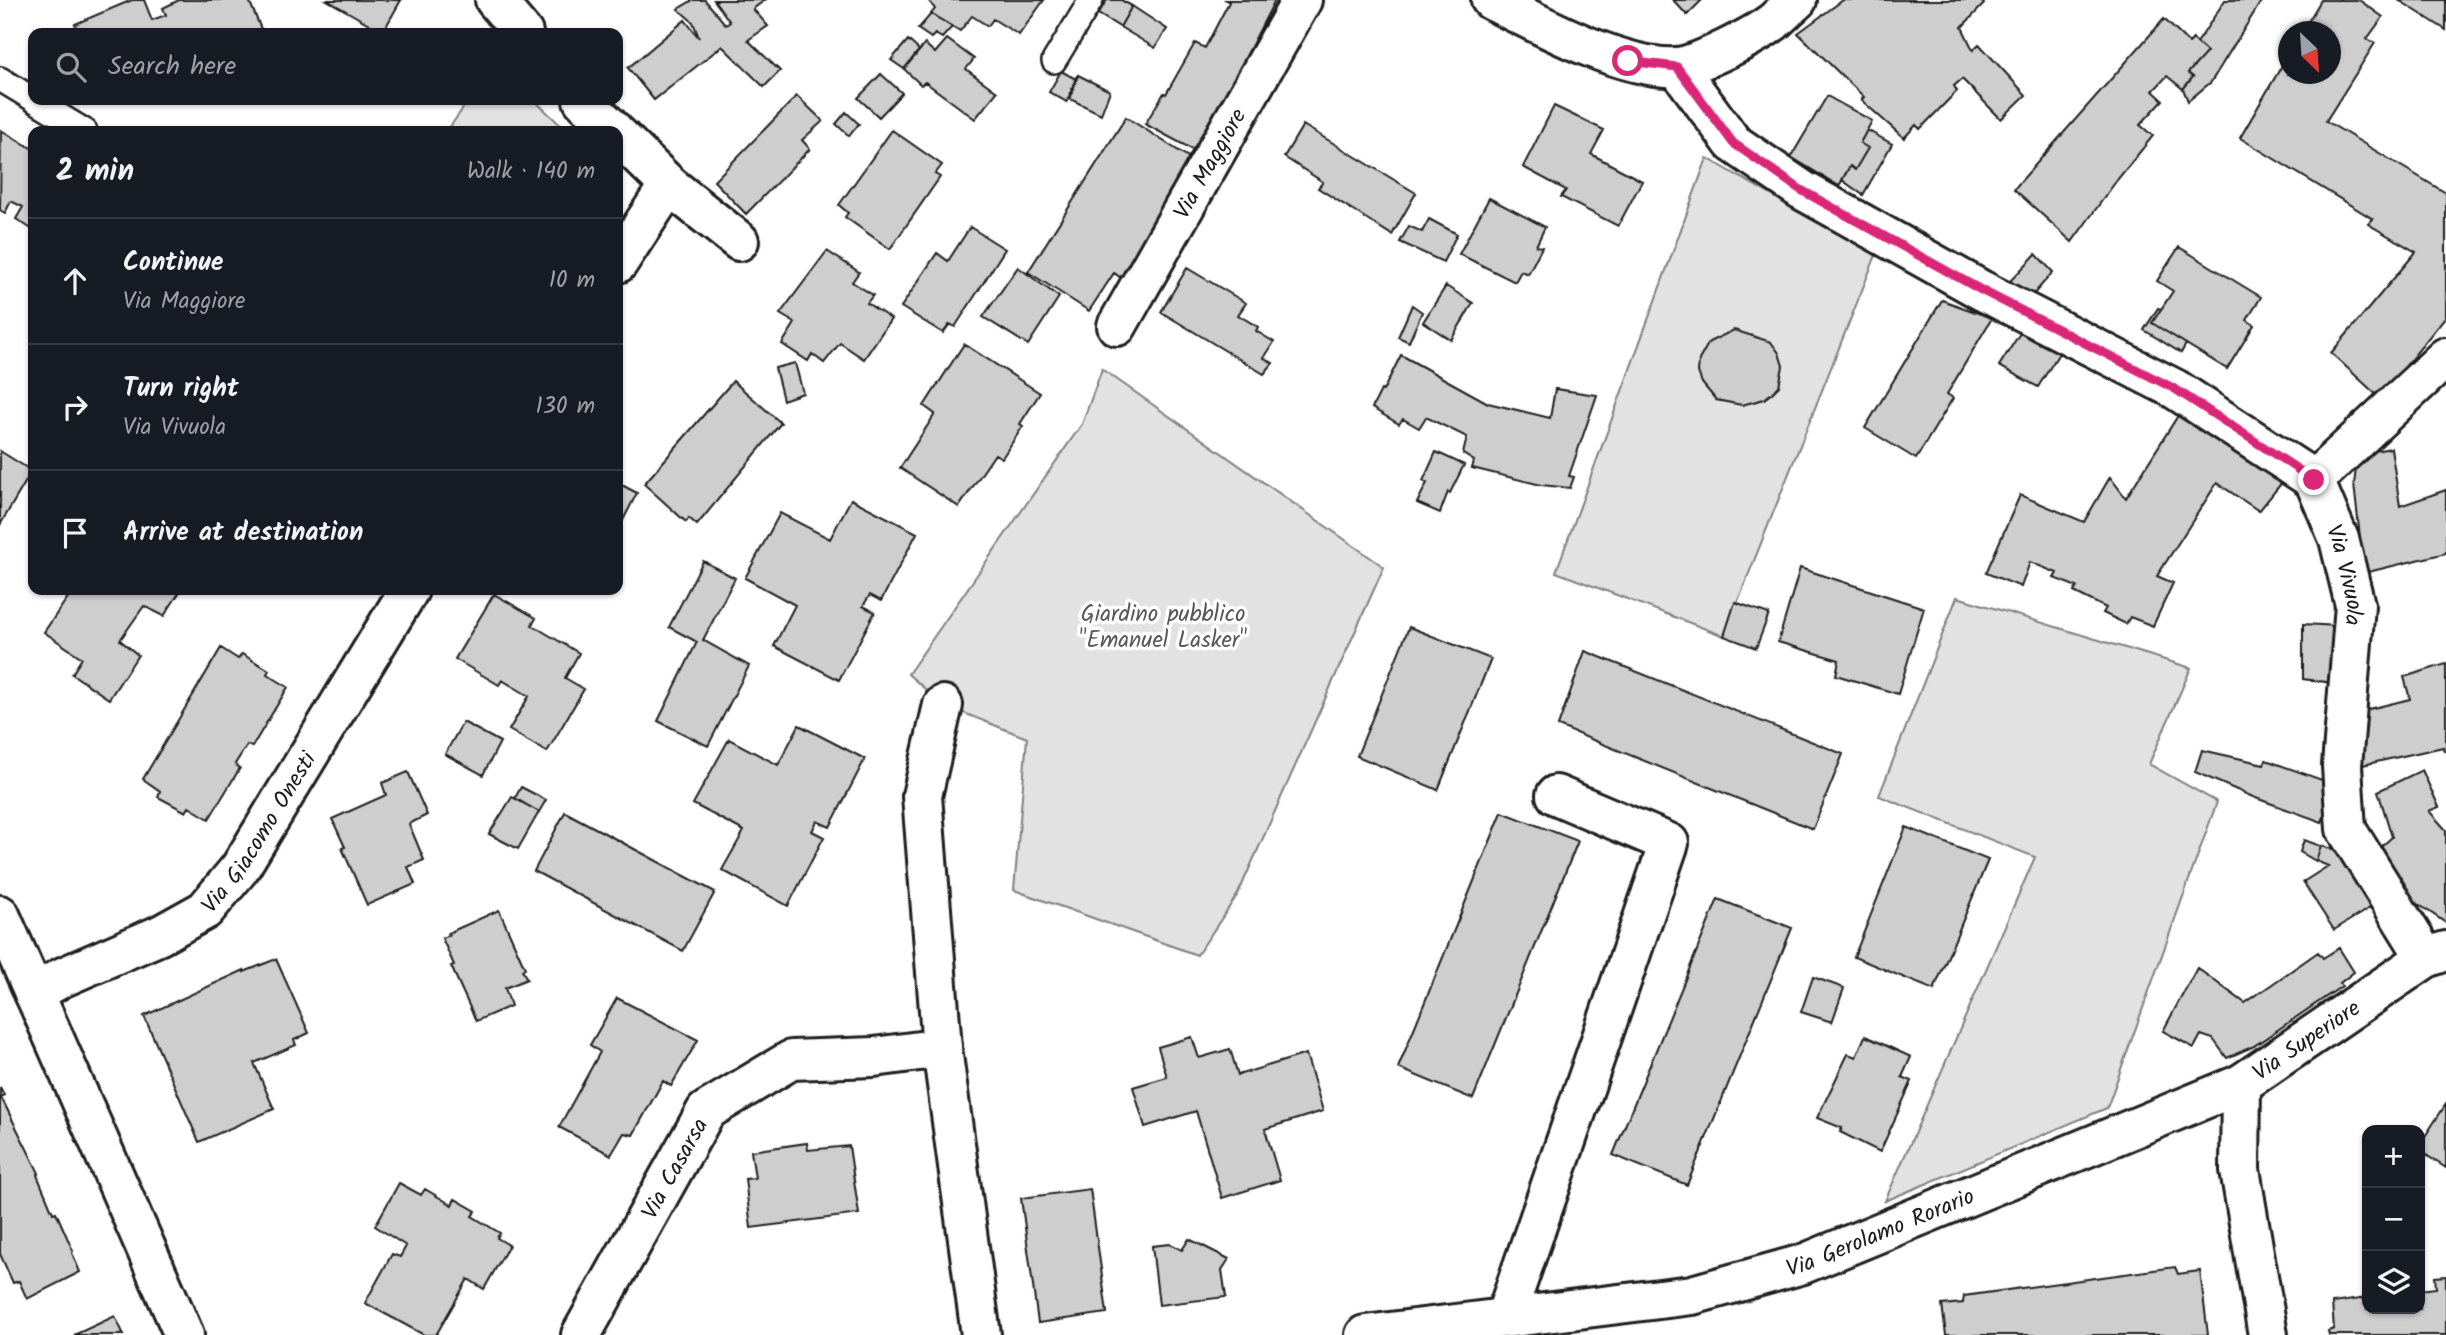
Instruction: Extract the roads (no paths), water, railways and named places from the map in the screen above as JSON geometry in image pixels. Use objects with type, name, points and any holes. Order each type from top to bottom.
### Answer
[{"type":"street","points":[[495,0],[519,28]]},
{"type":"street","name":"Via Maggiore","points":[[1117,326],[1302,0]]},
{"type":"street","points":[[1491,0],[1545,28],[1628,61],[1677,67],[1704,58],[1772,22],[1797,0]]},
{"type":"street","points":[[1677,67],[1733,143],[1801,190],[1981,290],[2175,389],[2314,480],[2446,357]]},
{"type":"street","points":[[588,105],[609,126]]},
{"type":"street","points":[[623,140],[669,185],[740,241]]},
{"type":"street","points":[[623,254],[669,185]]},
{"type":"street","name":"Via Vivuola","points":[[2314,480],[2339,539],[2355,605],[2342,766],[2346,830],[2436,955]]},
{"type":"street","name":"Via Giacomo Onesti","points":[[34,993],[205,910],[240,868],[406,595]]},
{"type":"street","points":[[943,705],[922,796],[942,1048],[981,1335]]},
{"type":"street","points":[[1505,1318],[1669,844],[1556,795]]},
{"type":"street","points":[[0,915],[184,1335]]},
{"type":"street","name":"Via Superiore","points":[[2268,1335],[2240,1170],[2241,1084],[2436,955]]},
{"type":"street","name":"Via Casarsa","points":[[582,1335],[706,1111],[791,1060],[874,1058],[942,1048]]},
{"type":"street","name":"Via Gerolamo Rorario","points":[[1365,1335],[1692,1295],[1803,1264],[2241,1084]]},
{"type":"lane","points":[[1054,61],[1091,0]]},
{"type":"lane","points":[[0,79],[28,95]]},
{"type":"lane","points":[[44,105],[77,126]]},
{"type":"park label","name":"Giardino pubblico \"Emanuel Lasker\"","points":[[1163,626]]}]
